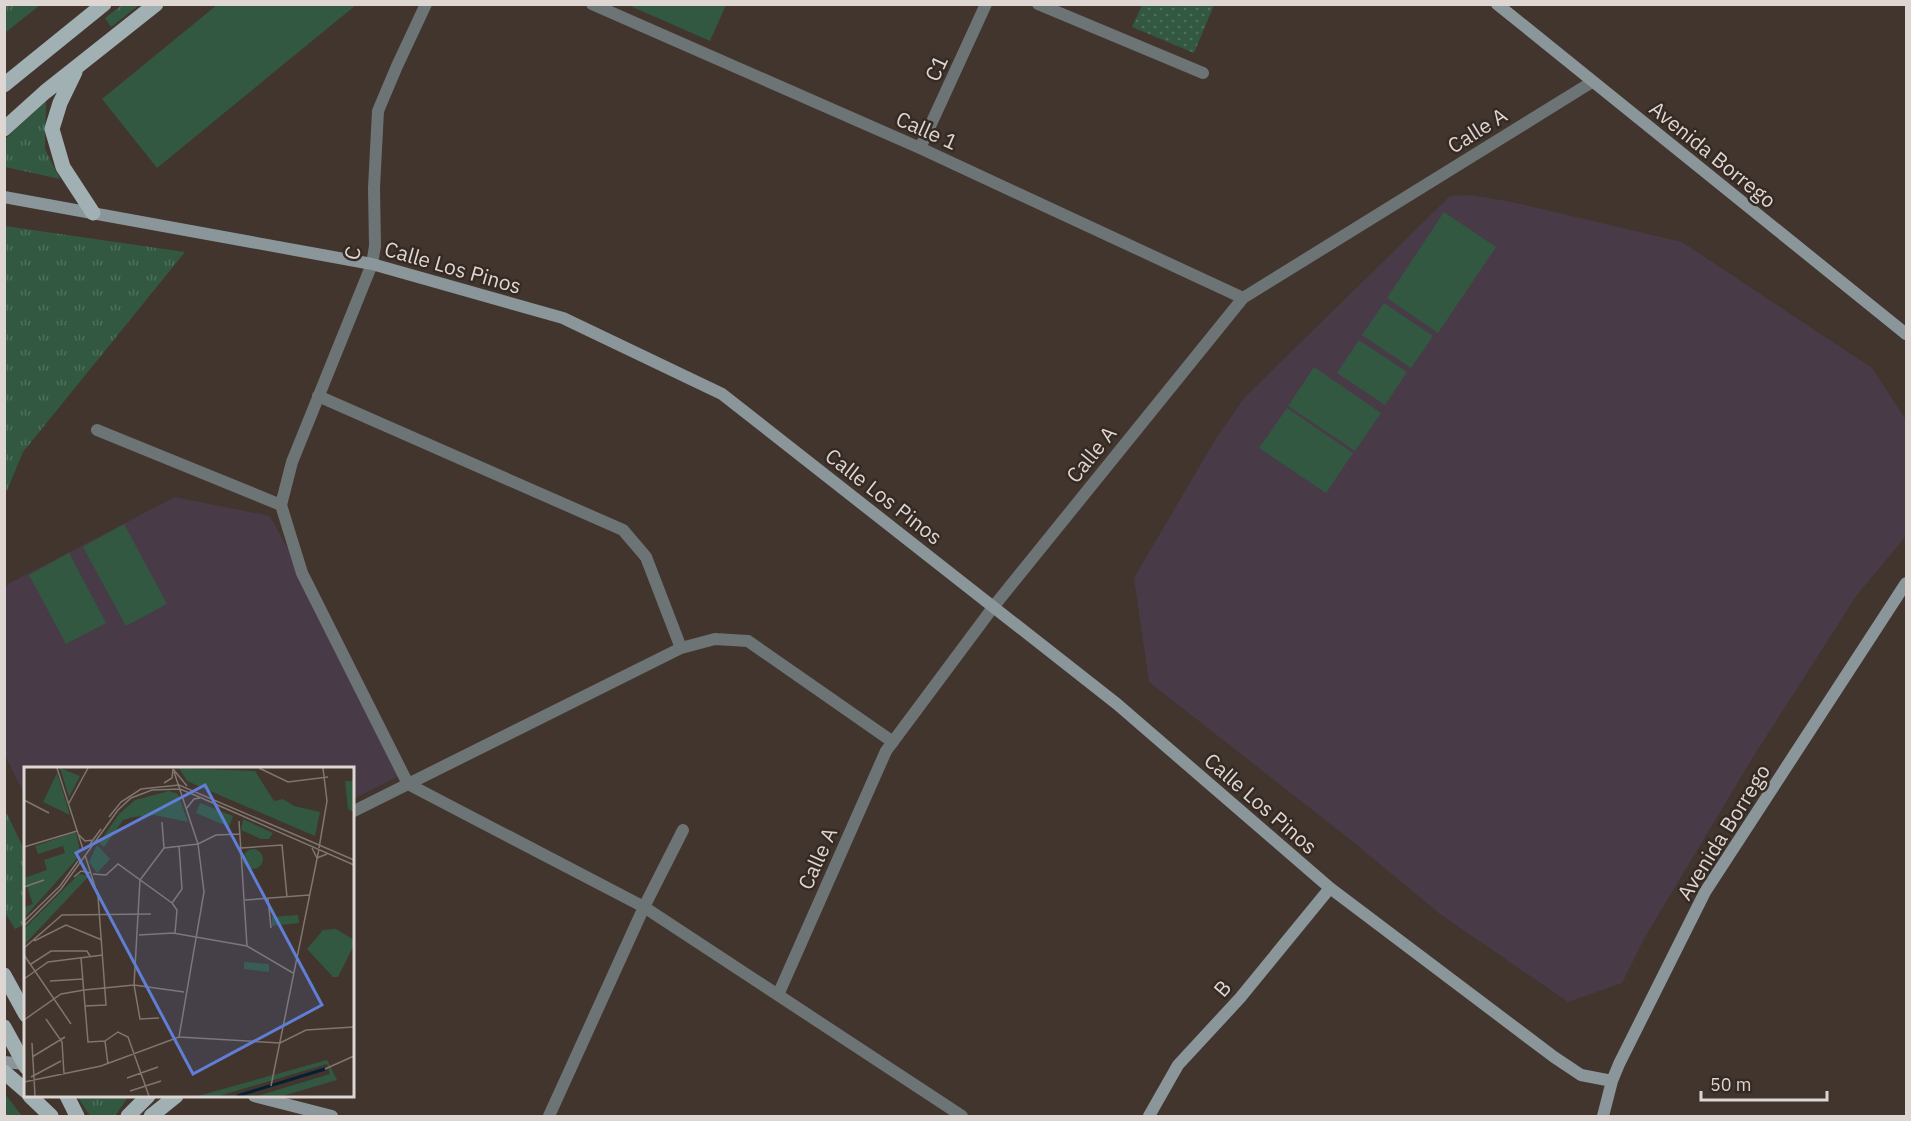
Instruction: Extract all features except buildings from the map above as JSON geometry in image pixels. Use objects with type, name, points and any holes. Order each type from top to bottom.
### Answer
[{"type":"main road","points":[[4,85],[104,4]]},
{"type":"main road","points":[[4,129],[156,4]]},
{"type":"main road","points":[[78,66],[60,103],[52,129],[63,166],[93,213]]},
{"type":"main road","points":[[8,982],[24,1005]]},
{"type":"main road","points":[[8,982],[24,1011]]},
{"type":"main road","points":[[4,1027],[24,1063]]},
{"type":"main road","points":[[4,1072],[24,1089]]},
{"type":"main road","points":[[32,1097],[51,1116]]},
{"type":"main road","points":[[41,1097],[51,1116]]},
{"type":"main road","points":[[68,1097],[78,1116]]},
{"type":"main road","points":[[128,1116],[146,1097]]},
{"type":"main road","points":[[151,1116],[174,1097]]},
{"type":"street","name":"C","points":[[281,506],[291,462],[372,264],[375,246],[374,188],[378,111],[426,4]]},
{"type":"street","name":"Calle 1","points":[[592,4],[920,148],[1243,298]]},
{"type":"street","name":"C1","points":[[920,148],[986,4]]},
{"type":"street","points":[[1038,4],[1203,73]]},
{"type":"street","name":"Avenida Borrego","points":[[1497,4],[1906,334]]},
{"type":"street","name":"Calle A","points":[[778,995],[886,751],[994,606],[1243,298],[1592,82]]},
{"type":"street","name":"Calle Los Pinos","points":[[4,197],[372,264],[563,318],[722,394],[1118,704],[1330,888],[1554,1057],[1581,1075],[1612,1082]]},
{"type":"street","points":[[318,396],[623,530],[646,557],[681,648]]},
{"type":"street","points":[[97,430],[281,506],[302,573],[408,784],[644,907],[963,1116]]},
{"type":"street","name":"Avenida Borrego","points":[[1603,1116],[1612,1082],[1706,892],[1906,583]]},
{"type":"street","points":[[354,811],[681,648],[715,639],[748,641],[893,742]]},
{"type":"street","points":[[549,1116],[644,907],[683,830]]},
{"type":"street","name":"B","points":[[1149,1116],[1178,1065],[1240,998],[1330,888]]},
{"type":"street","points":[[4,1062],[24,1065]]},
{"type":"street","points":[[261,1097],[332,1116]]},
{"type":"shaded area","points":[[1471,195],[1512,202],[1682,242],[1872,368],[1906,420],[1906,536],[1857,595],[1753,757],[1645,937],[1622,983],[1568,1002],[1440,914],[1352,841],[1149,682],[1134,578],[1215,440],[1244,398],[1450,196]]},
{"type":"shaded area","points":[[175,497],[270,516],[407,772],[354,798],[354,767],[24,767],[24,794],[5,755],[4,590],[8,584]]},
{"type":"green space","points":[[5,4],[40,4],[40,5],[5,33]]},
{"type":"green space","points":[[218,4],[356,5],[157,168],[102,99]]},
{"type":"green space","points":[[726,4],[710,41],[628,5]]},
{"type":"green space","points":[[1142,4],[1214,5],[1194,53],[1132,27]]},
{"type":"green space","points":[[122,5],[139,5],[111,27],[105,18]]},
{"type":"green space","points":[[46,101],[45,149],[60,179],[5,167],[5,139]]},
{"type":"green space","points":[[1444,212],[1496,247],[1438,333],[1387,298]]},
{"type":"green space","points":[[5,226],[185,252],[23,452],[5,495]]},
{"type":"green space","points":[[1384,303],[1433,336],[1411,368],[1362,335]]},
{"type":"green space","points":[[1359,340],[1407,372],[1385,405],[1337,373]]},
{"type":"green space","points":[[1314,367],[1381,413],[1355,451],[1288,406]]},
{"type":"green space","points":[[1287,408],[1353,453],[1326,493],[1259,448]]},
{"type":"green space","points":[[124,524],[167,604],[126,626],[83,547]]},
{"type":"green space","points":[[69,553],[106,623],[66,644],[29,575]]},
{"type":"green space","points":[[5,810],[24,849],[24,924],[15,929],[5,913]]},
{"type":"green space","points":[[5,1094],[22,1116],[5,1116]]},
{"type":"green space","points":[[78,1097],[128,1097],[115,1116],[90,1116]]}]
